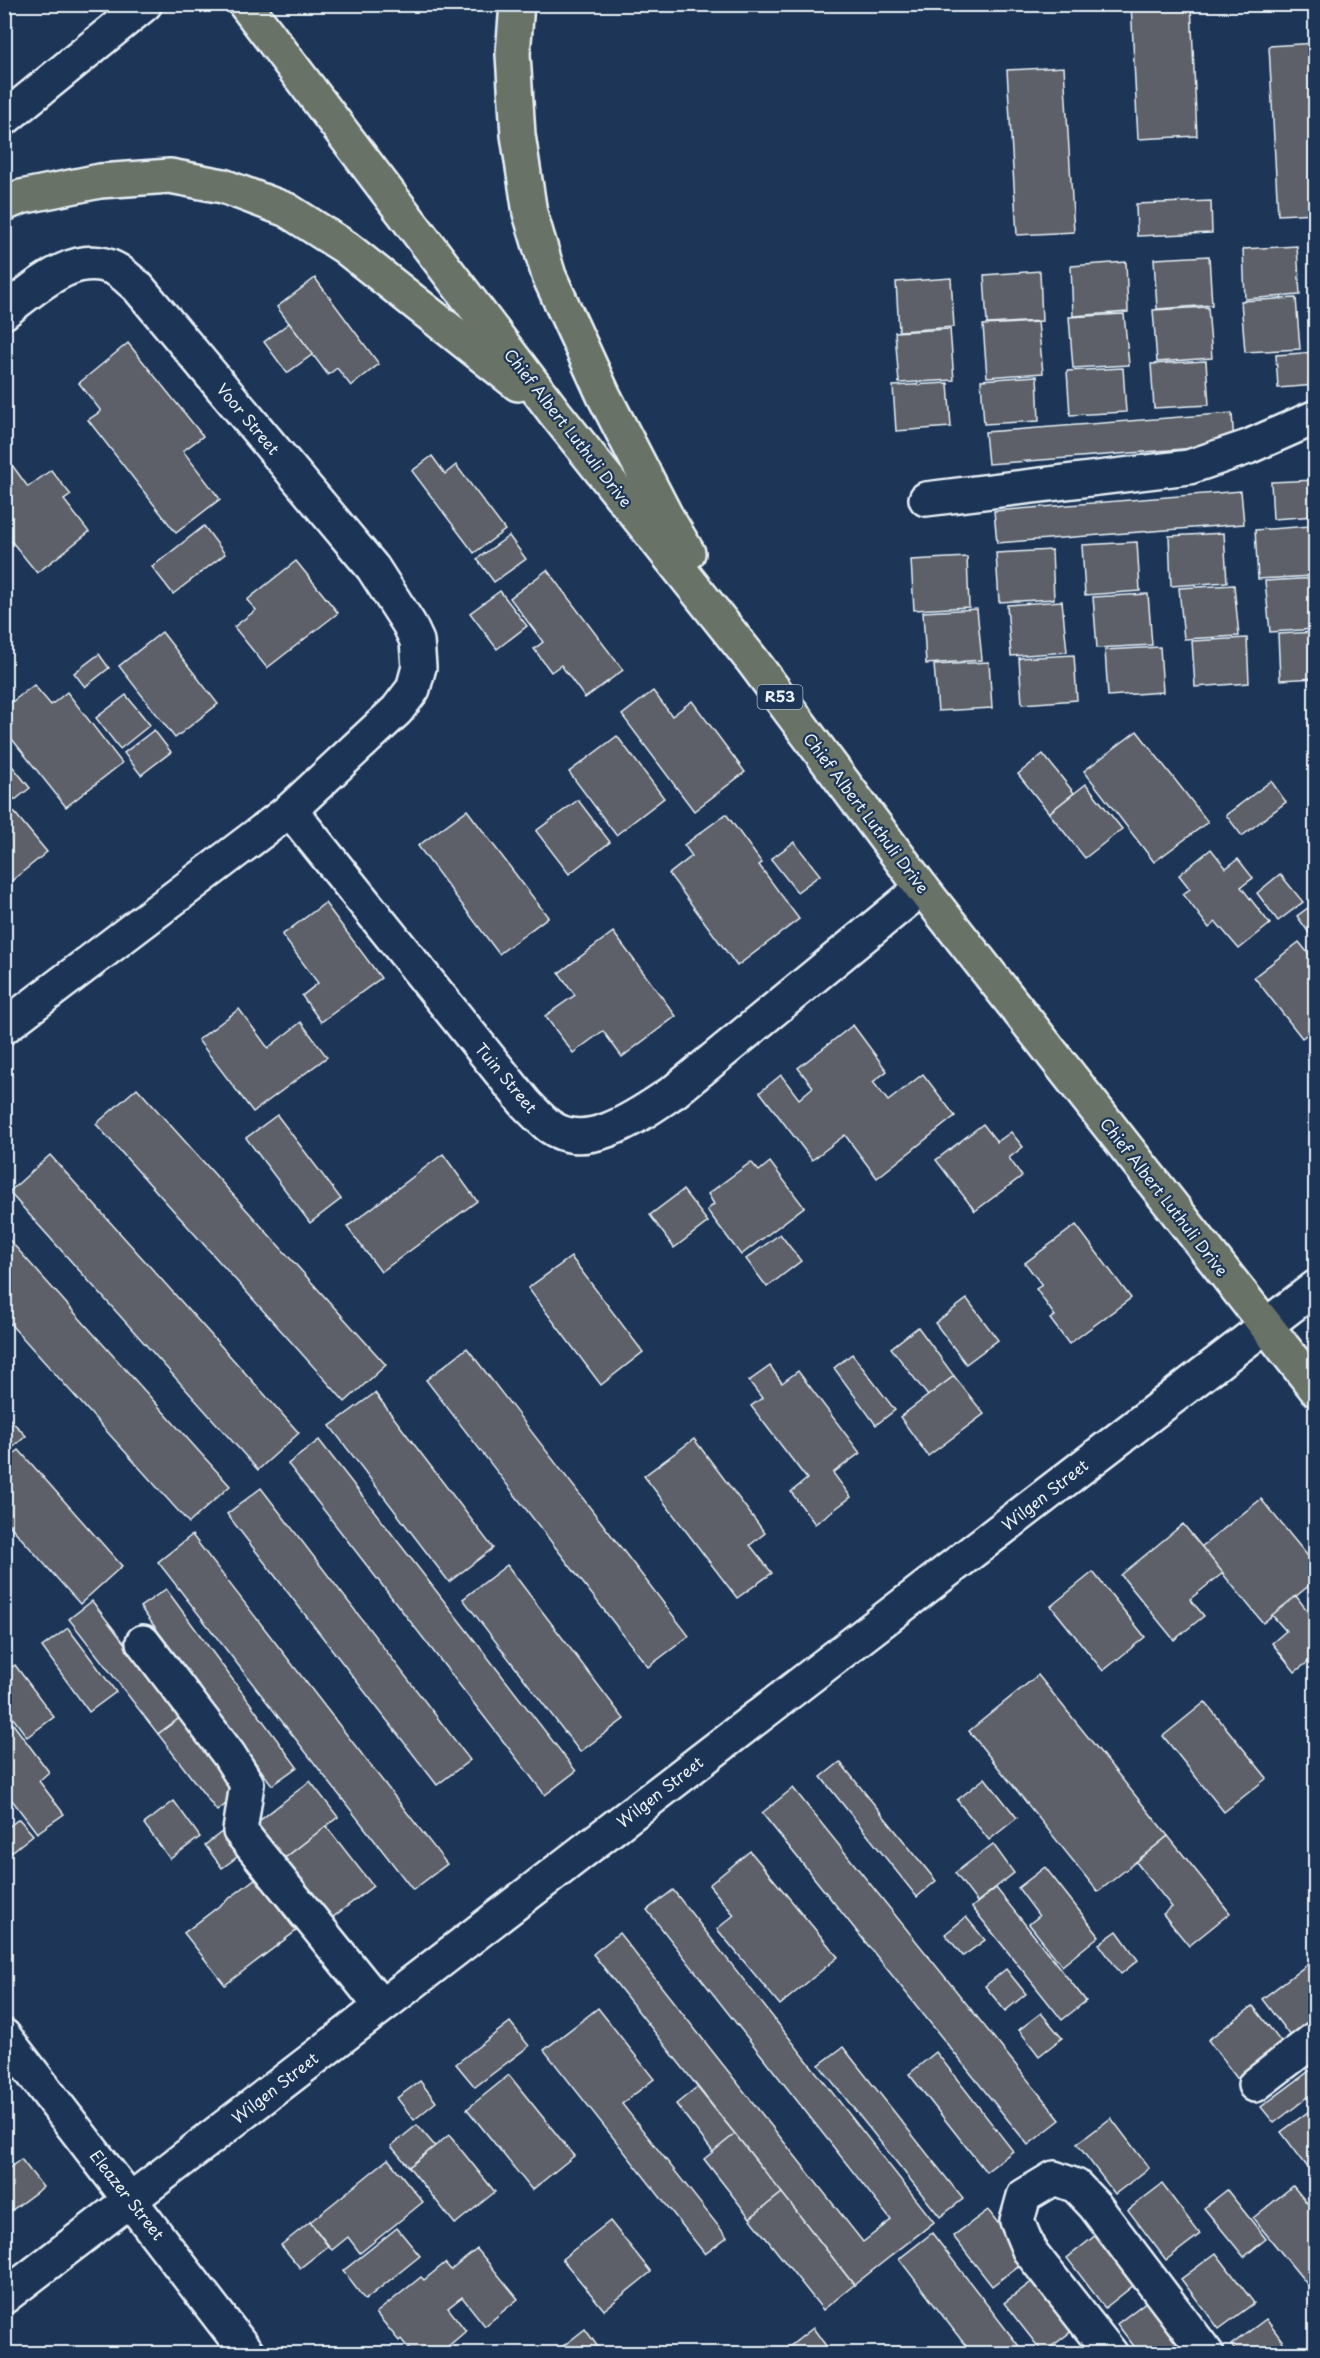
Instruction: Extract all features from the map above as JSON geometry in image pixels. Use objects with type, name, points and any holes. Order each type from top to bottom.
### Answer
[{"type":"main road","name":"Chief Albert Luthuli Drive","points":[[245,4],[555,413],[752,660],[922,888],[1316,1389]]},
{"type":"main road","points":[[517,4],[513,54],[518,135],[530,213],[549,276],[604,396],[666,516],[752,660]]},
{"type":"main road","points":[[4,204],[21,197],[100,181],[170,176],[223,186],[287,210],[345,247],[555,413]]},
{"type":"street","points":[[4,119],[145,4]]},
{"type":"street","name":"Voor Street","points":[[4,312],[56,272],[87,263],[115,268],[137,286],[373,568],[409,624],[417,641],[418,667],[413,689],[397,710],[290,810]]},
{"type":"street","points":[[926,499],[1189,467],[1248,447],[1316,417]]},
{"type":"street","points":[[4,1027],[290,810]]},
{"type":"street","name":"Tuin Street","points":[[290,810],[526,1104],[550,1127],[572,1136],[594,1135],[630,1120],[675,1091],[922,888]]},
{"type":"street","name":"Wilgen Street","points":[[4,2297],[1316,1287]]},
{"type":"street","points":[[143,1642],[229,1755],[247,1785],[240,1831],[381,2006]]},
{"type":"street","name":"Eleazer Street","points":[[4,2037],[248,2354]]},
{"type":"street","points":[[1255,2085],[1316,2038]]},
{"type":"street","points":[[1111,2354],[1029,2250],[1017,2221],[1024,2196],[1054,2178],[1076,2186],[1095,2206],[1207,2354]]},
{"type":"building","points":[[1131,4],[1191,4],[1197,136],[1138,139]]},
{"type":"building","points":[[1316,43],[1316,213],[1278,215],[1269,46]]},
{"type":"building","points":[[1064,67],[1074,232],[1017,235],[1007,70]]},
{"type":"building","points":[[1211,201],[1212,233],[1137,236],[1136,204]]},
{"type":"building","points":[[1297,246],[1300,295],[1245,299],[1243,249]]},
{"type":"building","points":[[1209,256],[1212,305],[1157,309],[1154,259]]},
{"type":"building","points":[[1126,262],[1128,312],[1073,316],[1071,266]]},
{"type":"building","points":[[1040,271],[1042,321],[987,324],[984,275]]},
{"type":"building","points":[[315,278],[379,364],[351,386],[337,368],[328,375],[277,307]]},
{"type":"building","points":[[951,278],[954,327],[899,331],[896,282]]},
{"type":"building","points":[[1296,298],[1300,349],[1245,352],[1241,301]]},
{"type":"building","points":[[1208,307],[1212,358],[1157,362],[1153,310]]},
{"type":"building","points":[[1124,314],[1129,365],[1073,368],[1069,317]]},
{"type":"building","points":[[1038,322],[1043,373],[987,377],[983,325]]},
{"type":"building","points":[[289,323],[313,354],[287,373],[264,342]]},
{"type":"building","points":[[950,329],[954,380],[899,383],[895,332]]},
{"type":"building","points":[[128,343],[203,436],[183,451],[220,499],[176,533],[88,420],[101,411],[79,383]]},
{"type":"building","points":[[1316,352],[1316,385],[1278,388],[1276,355]]},
{"type":"building","points":[[1206,361],[1209,405],[1154,408],[1151,364]]},
{"type":"building","points":[[1123,368],[1126,412],[1070,415],[1067,371]]},
{"type":"building","points":[[1037,376],[1039,421],[984,424],[981,380]]},
{"type":"building","points":[[948,383],[951,427],[896,431],[893,386]]},
{"type":"building","points":[[1232,413],[1234,445],[988,464],[985,432]]},
{"type":"building","points":[[432,456],[445,474],[456,465],[505,530],[474,553],[412,471]]},
{"type":"building","points":[[9,461],[28,487],[51,470],[71,495],[64,500],[89,532],[37,573],[4,532],[4,465]]},
{"type":"building","points":[[1316,480],[1316,516],[1273,519],[1271,482]]},
{"type":"building","points":[[1241,491],[1244,524],[997,543],[994,511]]},
{"type":"building","points":[[204,526],[225,554],[173,594],[152,567]]},
{"type":"building","points":[[1310,526],[1312,576],[1258,579],[1255,530]]},
{"type":"building","points":[[1224,533],[1227,582],[1171,586],[1169,536]]},
{"type":"building","points":[[509,536],[526,559],[494,582],[477,559]]},
{"type":"building","points":[[1137,542],[1140,591],[1085,595],[1082,545]]},
{"type":"building","points":[[1052,550],[1054,599],[999,602],[996,553]]},
{"type":"building","points":[[967,557],[969,607],[914,610],[911,560]]},
{"type":"building","points":[[296,561],[338,613],[267,668],[234,627],[256,610],[247,600]]},
{"type":"building","points":[[547,570],[623,670],[585,698],[561,665],[551,672],[534,649],[543,642],[510,598]]},
{"type":"building","points":[[1316,578],[1316,629],[1270,632],[1265,581]]},
{"type":"building","points":[[1234,585],[1239,636],[1184,639],[1179,588]]},
{"type":"building","points":[[500,591],[527,626],[497,649],[470,613]]},
{"type":"building","points":[[1148,594],[1152,645],[1097,648],[1093,597]]},
{"type":"building","points":[[1062,601],[1067,652],[1011,656],[1007,605]]},
{"type":"building","points":[[977,609],[982,660],[926,664],[923,612]]},
{"type":"building","points":[[162,632],[218,704],[175,738],[119,666]]},
{"type":"building","points":[[1316,632],[1316,678],[1280,680],[1278,634]]},
{"type":"building","points":[[1247,638],[1249,683],[1195,687],[1192,641]]},
{"type":"building","points":[[1160,647],[1163,692],[1108,696],[1105,650]]},
{"type":"building","points":[[99,654],[109,668],[85,687],[74,673]]},
{"type":"building","points":[[1074,655],[1077,700],[1022,704],[1019,658]]},
{"type":"building","points":[[989,662],[992,708],[938,711],[934,665]]},
{"type":"building","points":[[34,685],[51,705],[67,692],[122,763],[66,807],[4,729],[4,708]]},
{"type":"building","points":[[653,691],[672,716],[692,701],[745,772],[694,811],[622,715]]},
{"type":"building","points":[[126,695],[150,725],[120,749],[96,718]]},
{"type":"building","points":[[154,730],[171,752],[141,775],[124,753]]},
{"type":"building","points":[[1137,731],[1208,822],[1154,862],[1084,771]]},
{"type":"building","points":[[617,736],[664,798],[616,835],[569,772]]},
{"type":"building","points":[[1043,754],[1074,793],[1049,813],[1018,774]]},
{"type":"building","points":[[4,756],[30,788],[15,800],[4,787]]},
{"type":"building","points":[[1271,781],[1286,802],[1242,836],[1226,815]]},
{"type":"building","points":[[1086,784],[1122,829],[1085,858],[1049,813]]},
{"type":"building","points":[[4,800],[47,852],[9,883],[4,878]]},
{"type":"building","points":[[578,800],[610,842],[569,874],[536,831]]},
{"type":"building","points":[[467,810],[548,917],[499,954],[418,846]]},
{"type":"building","points":[[726,814],[762,863],[759,865],[799,919],[737,966],[669,874],[692,856],[684,845]]},
{"type":"building","points":[[794,842],[820,875],[797,892],[771,859]]},
{"type":"building","points":[[1211,849],[1226,868],[1238,859],[1253,878],[1241,887],[1270,924],[1239,949],[1216,922],[1209,928],[1183,894],[1190,889],[1179,875]]},
{"type":"building","points":[[1280,874],[1303,902],[1278,921],[1257,893]]},
{"type":"building","points":[[1316,902],[1316,928],[1309,933],[1297,916]]},
{"type":"building","points":[[325,903],[381,978],[321,1022],[302,996],[318,983],[282,935]]},
{"type":"building","points":[[613,932],[676,1016],[622,1057],[603,1031],[573,1053],[545,1016],[575,995],[559,973]]},
{"type":"building","points":[[1299,942],[1316,963],[1316,1028],[1302,1038],[1254,977]]},
{"type":"building","points":[[239,1009],[268,1048],[301,1022],[327,1057],[253,1112],[198,1040]]},
{"type":"building","points":[[853,1025],[887,1071],[873,1082],[888,1101],[923,1074],[955,1116],[877,1178],[845,1135],[812,1160],[760,1092],[781,1075],[799,1099],[813,1087],[798,1068]]},
{"type":"building","points":[[137,1088],[386,1365],[345,1402],[96,1124]]},
{"type":"building","points":[[277,1115],[341,1199],[310,1223],[246,1138]]},
{"type":"building","points":[[983,1124],[997,1142],[1011,1132],[1023,1147],[1009,1158],[1022,1176],[975,1211],[936,1160]]},
{"type":"building","points":[[443,1154],[477,1201],[381,1272],[347,1227]]},
{"type":"building","points":[[50,1155],[299,1433],[258,1470],[9,1192]]},
{"type":"building","points":[[751,1162],[759,1171],[770,1162],[804,1207],[741,1255],[707,1210],[714,1204],[708,1194]]},
{"type":"building","points":[[683,1190],[708,1222],[674,1248],[650,1215]]},
{"type":"building","points":[[1076,1225],[1131,1298],[1069,1344],[1050,1319],[1055,1316],[1036,1289],[1042,1285],[1025,1263]]},
{"type":"building","points":[[4,1234],[230,1486],[189,1523],[4,1317]]},
{"type":"building","points":[[780,1234],[801,1261],[767,1287],[746,1259]]},
{"type":"building","points":[[571,1257],[643,1352],[601,1385],[528,1288]]},
{"type":"building","points":[[967,1299],[998,1340],[966,1364],[935,1323]]},
{"type":"building","points":[[918,1327],[954,1376],[928,1396],[891,1348]]},
{"type":"building","points":[[467,1348],[689,1636],[648,1667],[426,1380]]},
{"type":"building","points":[[852,1354],[895,1410],[876,1425],[834,1368]]},
{"type":"building","points":[[770,1366],[782,1383],[798,1371],[860,1453],[833,1473],[851,1497],[815,1524],[791,1492],[807,1479],[751,1406],[762,1398],[749,1381]]},
{"type":"building","points":[[954,1376],[984,1414],[928,1456],[900,1417]]},
{"type":"building","points":[[375,1393],[493,1548],[449,1582],[330,1426]]},
{"type":"building","points":[[4,1413],[26,1436],[4,1455]]},
{"type":"building","points":[[694,1439],[765,1533],[750,1545],[772,1573],[737,1598],[644,1476]]},
{"type":"building","points":[[319,1440],[576,1771],[545,1795],[288,1464]]},
{"type":"building","points":[[19,1450],[122,1566],[80,1604],[4,1519],[4,1462]]},
{"type":"building","points":[[261,1488],[470,1760],[437,1785],[227,1514]]},
{"type":"building","points":[[1261,1499],[1316,1566],[1316,1580],[1263,1623],[1201,1547]]},
{"type":"building","points":[[1183,1524],[1223,1573],[1190,1599],[1204,1616],[1174,1640],[1121,1575]]},
{"type":"building","points":[[192,1535],[447,1864],[413,1890],[158,1562]]},
{"type":"building","points":[[507,1565],[624,1719],[580,1752],[463,1599]]},
{"type":"building","points":[[1093,1572],[1145,1637],[1103,1671],[1051,1606]]},
{"type":"building","points":[[166,1589],[297,1767],[272,1785],[140,1607]]},
{"type":"building","points":[[1296,1596],[1309,1613],[1316,1608],[1316,1656],[1295,1672],[1272,1643],[1286,1631],[1272,1615]]},
{"type":"building","points":[[92,1601],[181,1717],[158,1734],[69,1619]]},
{"type":"building","points":[[68,1628],[116,1692],[89,1712],[42,1647]]},
{"type":"building","points":[[15,1665],[54,1717],[27,1737],[4,1706],[4,1673]]},
{"type":"building","points":[[1038,1675],[1168,1836],[1098,1892],[969,1731]]},
{"type":"building","points":[[1205,1702],[1267,1778],[1224,1812],[1163,1736]]},
{"type":"building","points":[[4,1712],[49,1772],[39,1781],[64,1814],[37,1833],[12,1800],[4,1805]]},
{"type":"building","points":[[181,1717],[240,1793],[217,1811],[158,1734]]},
{"type":"building","points":[[840,1762],[936,1881],[917,1897],[821,1777]]},
{"type":"building","points":[[985,1778],[1017,1818],[989,1840],[957,1800]]},
{"type":"building","points":[[310,1781],[338,1817],[281,1861],[254,1825]]},
{"type":"building","points":[[793,1788],[1060,2120],[1028,2145],[762,1813]]},
{"type":"building","points":[[174,1801],[200,1837],[170,1859],[144,1824]]},
{"type":"building","points":[[19,1819],[33,1835],[4,1858],[4,1830]]},
{"type":"building","points":[[326,1826],[373,1886],[328,1921],[281,1861]]},
{"type":"building","points":[[223,1831],[240,1855],[222,1868],[205,1845]]},
{"type":"building","points":[[1168,1836],[1230,1913],[1189,1946],[1163,1914],[1172,1907],[1136,1862]]},
{"type":"building","points":[[993,1844],[1014,1873],[977,1902],[955,1873]]},
{"type":"building","points":[[750,1851],[838,1957],[780,2005],[717,1929],[734,1915],[709,1885]]},
{"type":"building","points":[[1045,1867],[1099,1936],[1062,1966],[1029,1924],[1039,1916],[1018,1888]]},
{"type":"building","points":[[256,1878],[296,1931],[225,1985],[184,1933]]},
{"type":"building","points":[[996,1888],[1086,2001],[1062,2020],[972,1907]]},
{"type":"building","points":[[673,1890],[934,2222],[854,2285],[593,1954],[619,1933],[863,2242],[891,2220],[647,1910]]},
{"type":"building","points":[[966,1917],[985,1940],[963,1956],[945,1934]]},
{"type":"building","points":[[1117,1931],[1138,1960],[1121,1974],[1099,1944]]},
{"type":"building","points":[[1316,1958],[1316,2022],[1293,2040],[1262,1999]]},
{"type":"building","points":[[1006,1969],[1026,1994],[1005,2011],[985,1986]]},
{"type":"building","points":[[1253,2006],[1284,2046],[1239,2081],[1208,2040]]},
{"type":"building","points":[[598,2008],[654,2079],[622,2104],[727,2237],[705,2254],[544,2050]]},
{"type":"building","points":[[1041,2013],[1062,2038],[1039,2056],[1019,2030]]},
{"type":"building","points":[[510,2022],[529,2046],[475,2087],[456,2064]]},
{"type":"building","points":[[843,2047],[963,2199],[940,2217],[819,2065]]},
{"type":"building","points":[[936,2052],[1013,2151],[986,2172],[909,2074]]},
{"type":"building","points":[[1316,2066],[1316,2091],[1274,2123],[1261,2107]]},
{"type":"building","points":[[509,2075],[574,2156],[532,2190],[467,2109]]},
{"type":"building","points":[[420,2081],[436,2102],[414,2120],[397,2098]]},
{"type":"building","points":[[697,2087],[735,2134],[713,2152],[676,2104]]},
{"type":"building","points":[[1316,2106],[1316,2170],[1312,2173],[1281,2132]]},
{"type":"building","points":[[1111,2118],[1149,2168],[1115,2194],[1077,2144]]},
{"type":"building","points":[[417,2125],[435,2146],[409,2167],[391,2146]]},
{"type":"building","points":[[735,2134],[782,2193],[750,2218],[704,2159]]},
{"type":"building","points":[[449,2135],[495,2192],[455,2224],[409,2167]]},
{"type":"building","points":[[21,2159],[43,2187],[4,2216],[4,2172]]},
{"type":"building","points":[[388,2159],[423,2202],[360,2253],[348,2237],[332,2250],[310,2222]]},
{"type":"building","points":[[1162,2184],[1200,2234],[1166,2260],[1128,2210]]},
{"type":"building","points":[[1293,2186],[1316,2214],[1316,2295],[1253,2218]]},
{"type":"building","points":[[1227,2190],[1266,2239],[1244,2257],[1204,2208]]},
{"type":"building","points":[[782,2193],[854,2285],[823,2310],[750,2218]]},
{"type":"building","points":[[988,2210],[1026,2260],[992,2286],[953,2236]]},
{"type":"building","points":[[610,2221],[651,2272],[604,2310],[562,2259]]},
{"type":"building","points":[[310,2222],[328,2246],[300,2268],[281,2245]]},
{"type":"building","points":[[397,2228],[420,2256],[365,2300],[343,2271]]},
{"type":"building","points":[[1101,2231],[1139,2281],[1105,2308],[1067,2258]]},
{"type":"building","points":[[932,2233],[1025,2354],[972,2354],[899,2259]]},
{"type":"building","points":[[477,2249],[518,2299],[485,2326],[462,2297],[448,2308],[466,2331],[439,2354],[413,2354],[376,2313],[421,2277],[424,2280],[445,2263],[451,2270]]},
{"type":"building","points":[[1216,2253],[1254,2303],[1219,2329],[1181,2279]]},
{"type":"building","points":[[1038,2277],[1077,2327],[1043,2353],[1004,2303]]},
{"type":"building","points":[[1151,2298],[1190,2348],[1183,2354],[1140,2354],[1117,2324]]},
{"type":"building","points":[[1266,2319],[1292,2354],[1238,2354],[1231,2345]]},
{"type":"building","points":[[813,2328],[832,2354],[780,2354]]},
{"type":"building","points":[[585,2329],[603,2354],[553,2354]]}]
